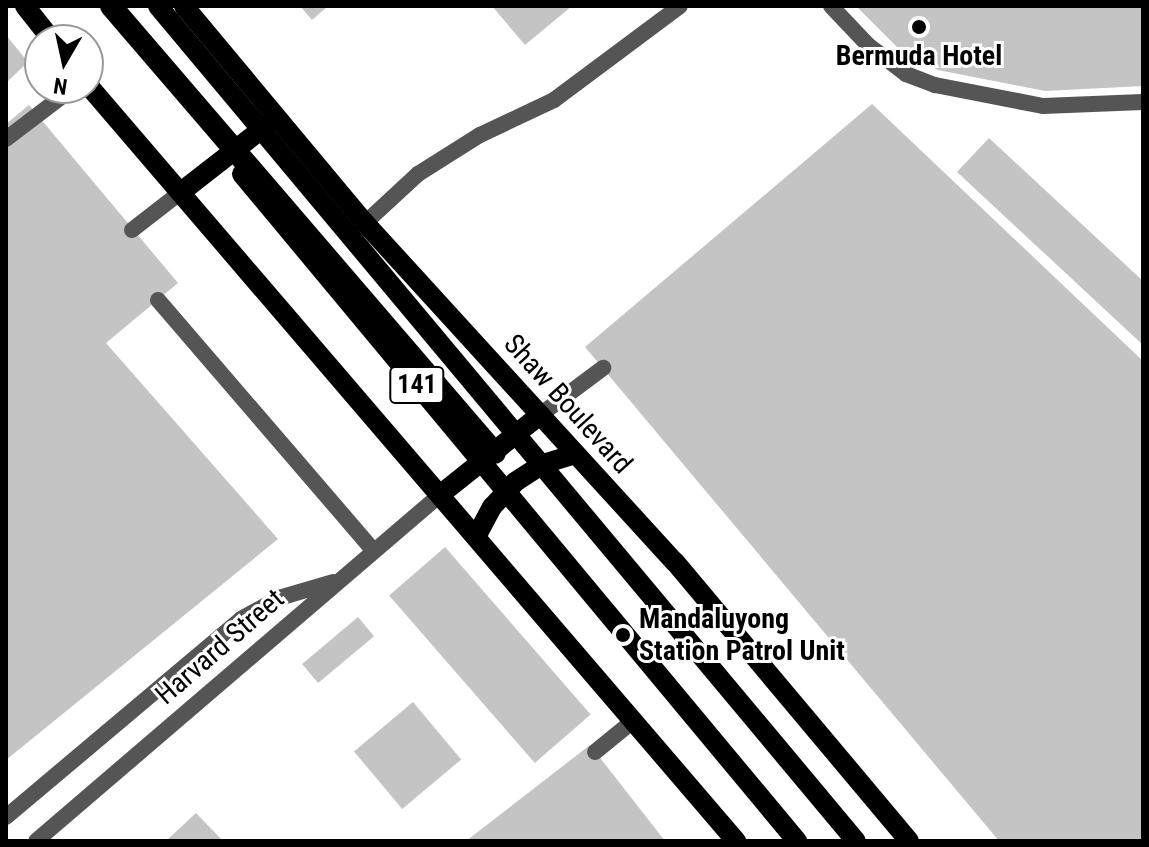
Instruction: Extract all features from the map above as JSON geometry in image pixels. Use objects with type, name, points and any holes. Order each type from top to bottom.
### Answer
[{"type":"highway","points":[[111,6],[495,453]]},
{"type":"main road","points":[[25,6],[39,24]]},
{"type":"main road","name":"141","points":[[101,6],[797,841]]},
{"type":"main road","name":"Shaw Boulevard","points":[[158,6],[856,841]]},
{"type":"main road","name":"Shaw Boulevard","points":[[184,6],[365,223],[675,562],[909,841]]},
{"type":"main road","name":"141","points":[[104,103],[736,841]]},
{"type":"main road","points":[[181,192],[277,117]]},
{"type":"main road","points":[[441,494],[540,415]]},
{"type":"main road","points":[[495,453],[519,478]]},
{"type":"main road","points":[[476,537],[492,507],[519,478],[576,454]]},
{"type":"street","points":[[365,223],[418,174],[480,135],[554,100],[680,6]]},
{"type":"street","points":[[831,6],[893,64],[935,85],[1043,106],[1143,102]]},
{"type":"street","points":[[8,139],[53,104]]},
{"type":"street","points":[[132,230],[181,192]]},
{"type":"street","points":[[158,300],[372,549]]},
{"type":"street","points":[[540,415],[603,368]]},
{"type":"street","name":"Harvard Street","points":[[36,841],[333,582],[441,494]]},
{"type":"street","points":[[6,817],[241,619],[279,598],[333,582]]},
{"type":"street","points":[[595,752],[633,721]]},
{"type":"building","points":[[300,6],[328,6],[312,20]]},
{"type":"building","points":[[492,6],[572,6],[525,45]]},
{"type":"building","name":"Bermuda Hotel","points":[[856,6],[1143,6],[1143,86],[1045,91],[938,70],[899,49]]},
{"type":"building","points":[[6,35],[24,57],[24,66],[6,83]]},
{"type":"building","points":[[872,104],[1143,361],[1143,841],[999,841],[585,347]]},
{"type":"building","points":[[29,105],[178,283],[106,343],[278,539],[6,760],[6,124]]},
{"type":"building","points":[[989,138],[1143,281],[1143,345],[957,172]]},
{"type":"building","points":[[445,547],[591,715],[535,763],[389,596]]},
{"type":"building","points":[[358,617],[374,636],[318,683],[302,664]]},
{"type":"building","points":[[413,702],[461,759],[402,809],[354,751]]},
{"type":"building","points":[[590,745],[665,841],[466,841]]},
{"type":"building","points":[[196,813],[223,841],[166,841]]},
{"type":"place","name":"Bermuda Hotel","points":[[919,27]]},
{"type":"place","name":"Mandaluyong Station Patrol Unit","points":[[623,635]]}]
